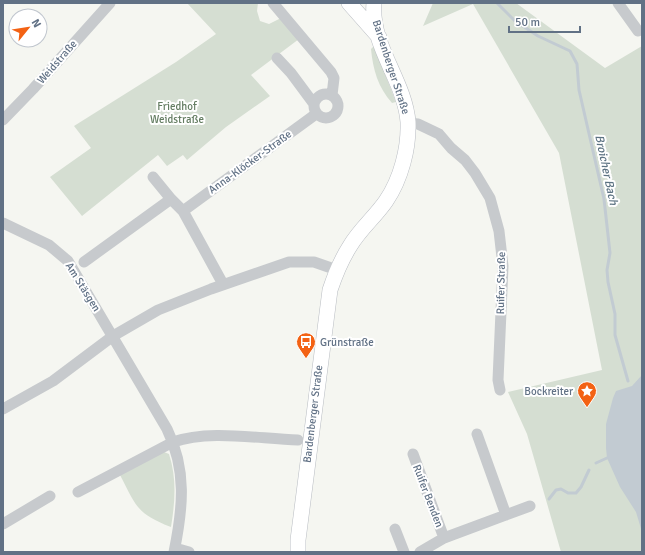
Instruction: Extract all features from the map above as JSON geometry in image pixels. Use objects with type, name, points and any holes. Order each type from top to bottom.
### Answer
[{"type":"main road","points":[[349,3],[379,38]]},
{"type":"main road","name":"Bardenberger Straße","points":[[296,548],[330,290],[337,270],[350,245],[386,201],[399,174],[404,156],[408,123],[406,108],[400,88],[379,38],[374,14],[374,3]]},
{"type":"street","name":"Weidstraße","points":[[3,120],[33,89],[110,3]]},
{"type":"street","points":[[273,3],[331,72],[334,78],[332,95],[338,103],[336,113],[327,118],[315,109],[291,73],[277,58]]},
{"type":"street","points":[[618,3],[638,31]]},
{"type":"street","name":"Anna-Klöcker-Straße","points":[[183,211],[315,109],[319,96],[326,94],[332,95]]},
{"type":"street","name":"Ruifer Straße","points":[[408,123],[418,124],[439,134],[476,173],[490,198],[499,230],[503,266],[498,380],[500,390]]},
{"type":"street","points":[[153,177],[170,199],[183,211],[223,284]]},
{"type":"street","points":[[84,262],[170,199]]},
{"type":"street","name":"Am Stäsgen","points":[[3,223],[49,245],[68,261],[113,336],[173,442],[179,463],[182,488],[179,524],[174,550]]},
{"type":"street","points":[[3,409],[53,381],[113,336],[158,310],[223,284],[289,262],[314,262],[337,270]]},
{"type":"street","points":[[476,434],[506,515]]},
{"type":"street","points":[[78,492],[173,442],[187,437],[205,435],[298,440]]},
{"type":"street","name":"Ruifer Benden","points":[[413,454],[444,538]]},
{"type":"street","points":[[3,524],[50,496]]},
{"type":"street","name":"Ruifer Benden","points":[[420,552],[444,538],[530,506]]},
{"type":"street","points":[[395,529],[404,552]]},
{"type":"street","points":[[174,550],[189,552]]},
{"type":"green space","name":"Friedhof Weidstraße","points":[[187,3],[258,3],[257,11],[260,21],[269,24],[281,18],[299,39],[251,75],[270,96],[226,127],[187,160],[183,155],[167,166],[158,155],[82,216],[50,177],[91,148],[74,126],[176,62],[216,34]]},
{"type":"green space","points":[[433,3],[516,3],[605,68],[642,46],[642,552],[561,552],[527,434],[508,392],[602,370],[559,153],[473,4],[423,26]]},
{"type":"green space","points":[[374,46],[396,102],[392,103],[387,97],[377,78],[371,49]]},
{"type":"green space","points":[[164,452],[169,454],[172,463],[174,481],[174,509],[171,527],[151,518],[139,508],[134,502],[120,475]]},
{"type":"shaded area","points":[[642,375],[642,532],[636,512],[620,487],[607,458],[606,424],[616,391],[632,386]]},
{"type":"waterway","name":"Broicher Bach","points":[[497,3],[515,21],[538,36],[570,51],[577,64],[579,90],[604,199],[610,253],[607,270],[615,314],[615,335],[628,381]]},
{"type":"waterway","points":[[596,463],[607,458]]},
{"type":"waterway","points":[[549,499],[556,490],[561,489],[568,493],[576,493],[581,487],[589,470]]},
{"type":"place","name":"Grünstraße","points":[[306,359]]},
{"type":"place","name":"Bockreiter","points":[[587,408]]}]
